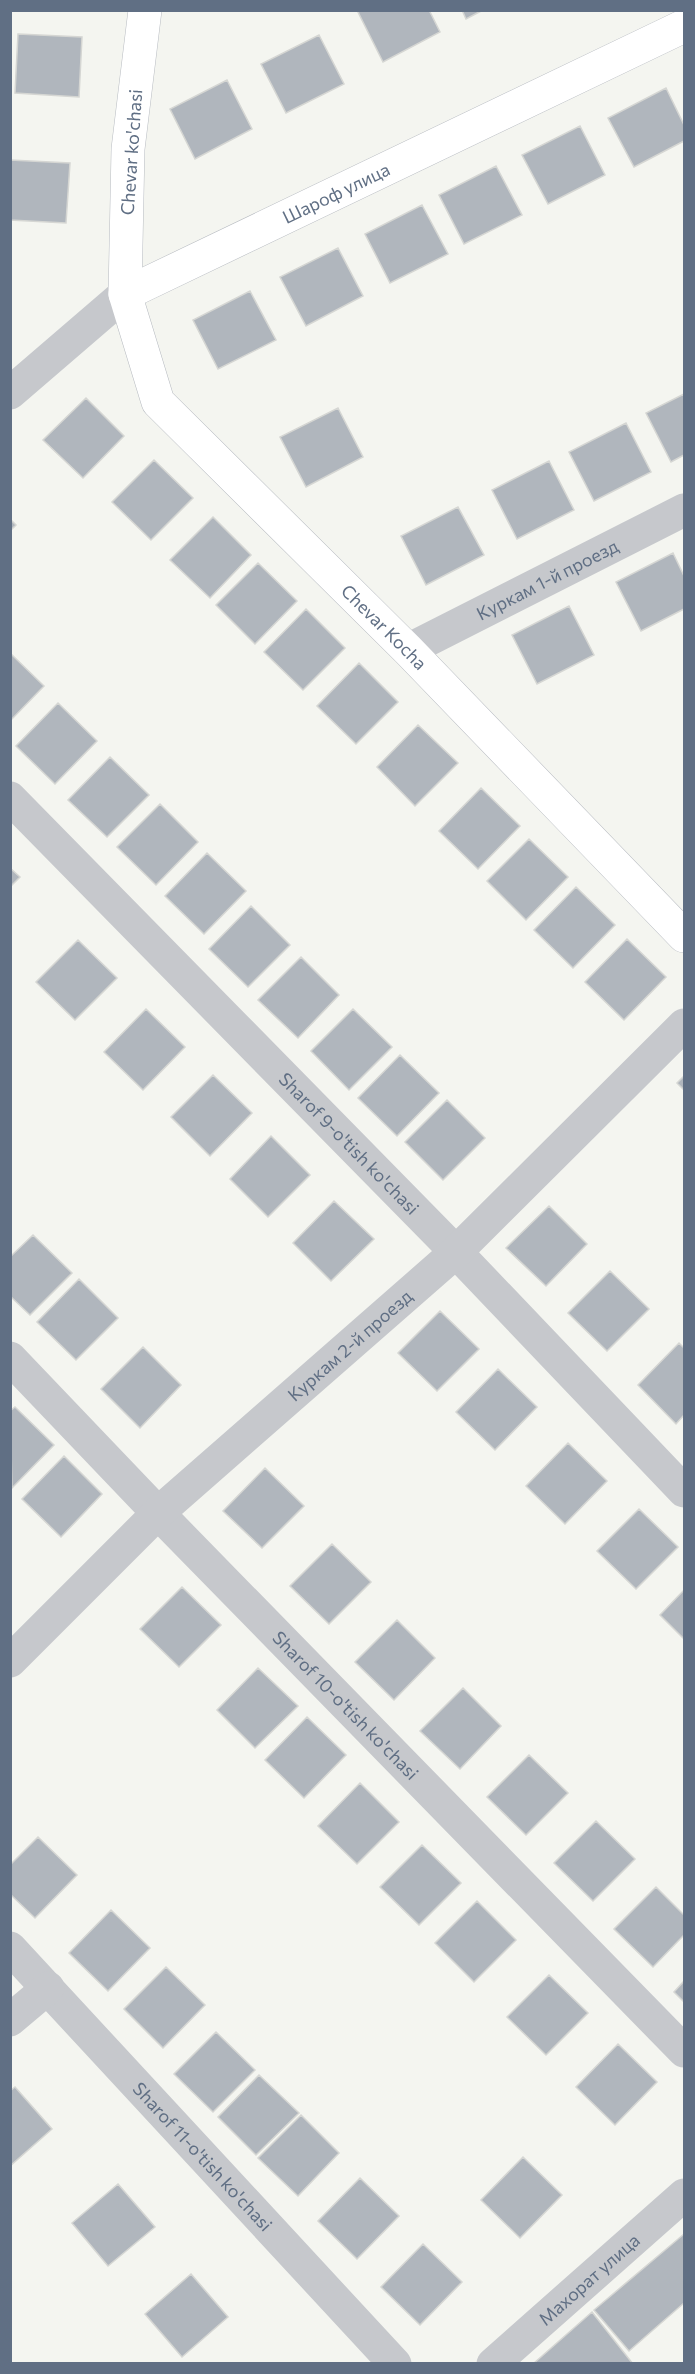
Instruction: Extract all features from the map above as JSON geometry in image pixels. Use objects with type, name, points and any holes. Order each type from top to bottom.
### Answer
[{"type":"street","name":"Chevar ko'chasi","points":[[125,294],[128,149],[145,10]]},
{"type":"street","name":"Шароф улица","points":[[10,393],[125,294],[684,26]]},
{"type":"street","name":"Chevar Kocha","points":[[125,294],[158,402],[408,650],[684,936]]},
{"type":"street","name":"Куркам 1-й проезд","points":[[408,650],[684,510]]},
{"type":"street","name":"Sharof 9-o'tish ko'chasi","points":[[10,798],[456,1252],[684,1491]]},
{"type":"street","name":"Куркам 2-й проезд","points":[[10,1661],[158,1513],[456,1252],[684,1025]]},
{"type":"street","name":"Sharof 10-o'tish ko'chasi","points":[[10,1358],[158,1513],[684,2051]]},
{"type":"street","name":"Sharof 11-o'tish ko'chasi","points":[[10,1948],[395,2364]]},
{"type":"street","points":[[10,2020],[48,1988]]},
{"type":"street","name":"Махорат улица","points":[[493,2364],[684,2195]]},
{"type":"building","points":[[362,10],[429,10],[440,32],[383,62],[358,12]]},
{"type":"building","points":[[462,10],[483,10],[466,19]]},
{"type":"building","points":[[18,34],[82,37],[79,97],[15,93]]},
{"type":"building","points":[[319,35],[344,84],[286,113],[261,64]]},
{"type":"building","points":[[227,80],[252,129],[195,159],[170,109]]},
{"type":"building","points":[[666,88],[684,125],[684,141],[634,167],[608,118]]},
{"type":"building","points":[[580,126],[605,175],[548,204],[522,155]]},
{"type":"building","points":[[10,160],[70,163],[66,223],[10,220]]},
{"type":"building","points":[[496,166],[522,215],[464,244],[439,195]]},
{"type":"building","points":[[422,205],[448,254],[390,283],[365,234]]},
{"type":"building","points":[[338,248],[363,296],[306,326],[280,277]]},
{"type":"building","points":[[250,291],[276,340],[218,369],[193,320]]},
{"type":"building","points":[[684,394],[684,455],[671,462],[646,413]]},
{"type":"building","points":[[86,398],[124,436],[83,478],[43,440]]},
{"type":"building","points":[[338,408],[363,457],[306,487],[280,437]]},
{"type":"building","points":[[626,423],[651,472],[594,501],[569,452]]},
{"type":"building","points":[[154,460],[193,498],[151,540],[112,502]]},
{"type":"building","points":[[549,461],[574,510],[517,539],[492,490]]},
{"type":"building","points":[[458,507],[484,555],[426,585],[401,536]]},
{"type":"building","points":[[213,517],[251,555],[210,598],[170,560]]},
{"type":"building","points":[[10,519],[16,525],[10,531]]},
{"type":"building","points":[[673,553],[684,576],[684,609],[641,631],[616,582]]},
{"type":"building","points":[[258,563],[297,601],[255,644],[216,605]]},
{"type":"building","points":[[569,606],[594,655],[537,684],[512,635]]},
{"type":"building","points":[[306,609],[345,648],[303,690],[264,652]]},
{"type":"building","points":[[10,653],[44,686],[10,721]]},
{"type":"building","points":[[359,663],[398,702],[356,744],[317,706]]},
{"type":"building","points":[[58,703],[97,741],[55,784],[16,746]]},
{"type":"building","points":[[418,725],[458,763],[415,806],[377,767]]},
{"type":"building","points":[[110,757],[149,795],[107,837],[68,800]]},
{"type":"building","points":[[481,788],[520,826],[478,869],[439,831]]},
{"type":"building","points":[[160,804],[198,842],[156,885],[117,847]]},
{"type":"building","points":[[529,839],[568,877],[526,920],[487,881]]},
{"type":"building","points":[[207,853],[246,891],[204,934],[165,896]]},
{"type":"building","points":[[10,868],[20,877],[10,887]]},
{"type":"building","points":[[576,887],[615,925],[573,968],[534,930]]},
{"type":"building","points":[[251,906],[290,945],[248,987],[209,949]]},
{"type":"building","points":[[627,939],[666,977],[624,1020],[585,982]]},
{"type":"building","points":[[78,940],[117,978],[75,1020],[36,982]]},
{"type":"building","points":[[301,957],[339,995],[298,1038],[258,1000]]},
{"type":"building","points":[[146,1009],[185,1047],[143,1090],[104,1052]]},
{"type":"building","points":[[353,1009],[392,1047],[349,1090],[311,1051]]},
{"type":"building","points":[[400,1055],[439,1093],[397,1136],[358,1098]]},
{"type":"building","points":[[213,1075],[252,1113],[210,1156],[171,1117]]},
{"type":"building","points":[[684,1076],[684,1090],[677,1083]]},
{"type":"building","points":[[447,1100],[485,1138],[443,1180],[405,1142]]},
{"type":"building","points":[[271,1136],[310,1175],[268,1217],[230,1179]]},
{"type":"building","points":[[334,1201],[374,1239],[331,1281],[293,1243]]},
{"type":"building","points":[[549,1206],[587,1244],[546,1286],[506,1248]]},
{"type":"building","points":[[33,1235],[72,1273],[30,1315],[10,1296],[10,1257]]},
{"type":"building","points":[[610,1271],[649,1309],[607,1351],[568,1313]]},
{"type":"building","points":[[79,1279],[118,1318],[76,1360],[37,1322]]},
{"type":"building","points":[[440,1311],[479,1349],[437,1391],[398,1353]]},
{"type":"building","points":[[679,1343],[684,1348],[684,1415],[676,1424],[638,1385]]},
{"type":"building","points":[[143,1347],[181,1385],[140,1428],[101,1389]]},
{"type":"building","points":[[498,1369],[537,1407],[495,1450],[456,1412]]},
{"type":"building","points":[[15,1407],[54,1445],[12,1488],[10,1411]]},
{"type":"building","points":[[568,1443],[607,1481],[565,1524],[526,1486]]},
{"type":"building","points":[[64,1456],[102,1494],[61,1537],[22,1499]]},
{"type":"building","points":[[265,1468],[304,1506],[262,1548],[223,1511]]},
{"type":"building","points":[[639,1509],[678,1547],[636,1589],[597,1551]]},
{"type":"building","points":[[332,1544],[371,1582],[329,1624],[290,1586]]},
{"type":"building","points":[[182,1587],[221,1625],[179,1667],[140,1629]]},
{"type":"building","points":[[684,1590],[684,1639],[660,1615]]},
{"type":"building","points":[[397,1620],[435,1658],[394,1700],[355,1662]]},
{"type":"building","points":[[258,1668],[298,1706],[255,1748],[217,1710]]},
{"type":"building","points":[[463,1688],[501,1726],[460,1769],[420,1731]]},
{"type":"building","points":[[307,1717],[346,1755],[304,1798],[265,1760]]},
{"type":"building","points":[[529,1755],[568,1793],[526,1835],[487,1797]]},
{"type":"building","points":[[360,1783],[399,1822],[357,1864],[318,1826]]},
{"type":"building","points":[[596,1821],[635,1859],[593,1901],[554,1863]]},
{"type":"building","points":[[38,1837],[77,1875],[35,1918],[10,1894],[10,1865]]},
{"type":"building","points":[[422,1845],[461,1883],[419,1925],[380,1887]]},
{"type":"building","points":[[656,1887],[684,1915],[684,1935],[653,1967],[614,1929]]},
{"type":"building","points":[[477,1901],[516,1940],[474,1982],[435,1943]]},
{"type":"building","points":[[111,1910],[150,1948],[108,1991],[69,1953]]},
{"type":"building","points":[[166,1967],[205,2005],[163,2048],[124,2009]]},
{"type":"building","points":[[549,1975],[588,2013],[546,2055],[507,2017]]},
{"type":"building","points":[[684,1981],[684,2002],[674,1992]]},
{"type":"building","points":[[216,2032],[255,2070],[213,2112],[174,2074]]},
{"type":"building","points":[[618,2044],[657,2082],[615,2125],[576,2087]]},
{"type":"building","points":[[259,2075],[299,2113],[256,2155],[218,2117]]},
{"type":"building","points":[[15,2087],[52,2129],[10,2166],[10,2091]]},
{"type":"building","points":[[301,2115],[339,2153],[298,2196],[258,2158]]},
{"type":"building","points":[[523,2157],[562,2195],[520,2238],[481,2200]]},
{"type":"building","points":[[360,2178],[399,2216],[357,2259],[318,2221]]},
{"type":"building","points":[[118,2184],[155,2227],[108,2266],[72,2223]]},
{"type":"building","points":[[684,2234],[684,2303],[629,2351],[594,2310]]},
{"type":"building","points":[[423,2244],[462,2282],[420,2325],[381,2287]]},
{"type":"building","points":[[191,2274],[228,2317],[182,2357],[145,2314]]},
{"type":"building","points":[[592,2312],[633,2364],[533,2364]]}]
